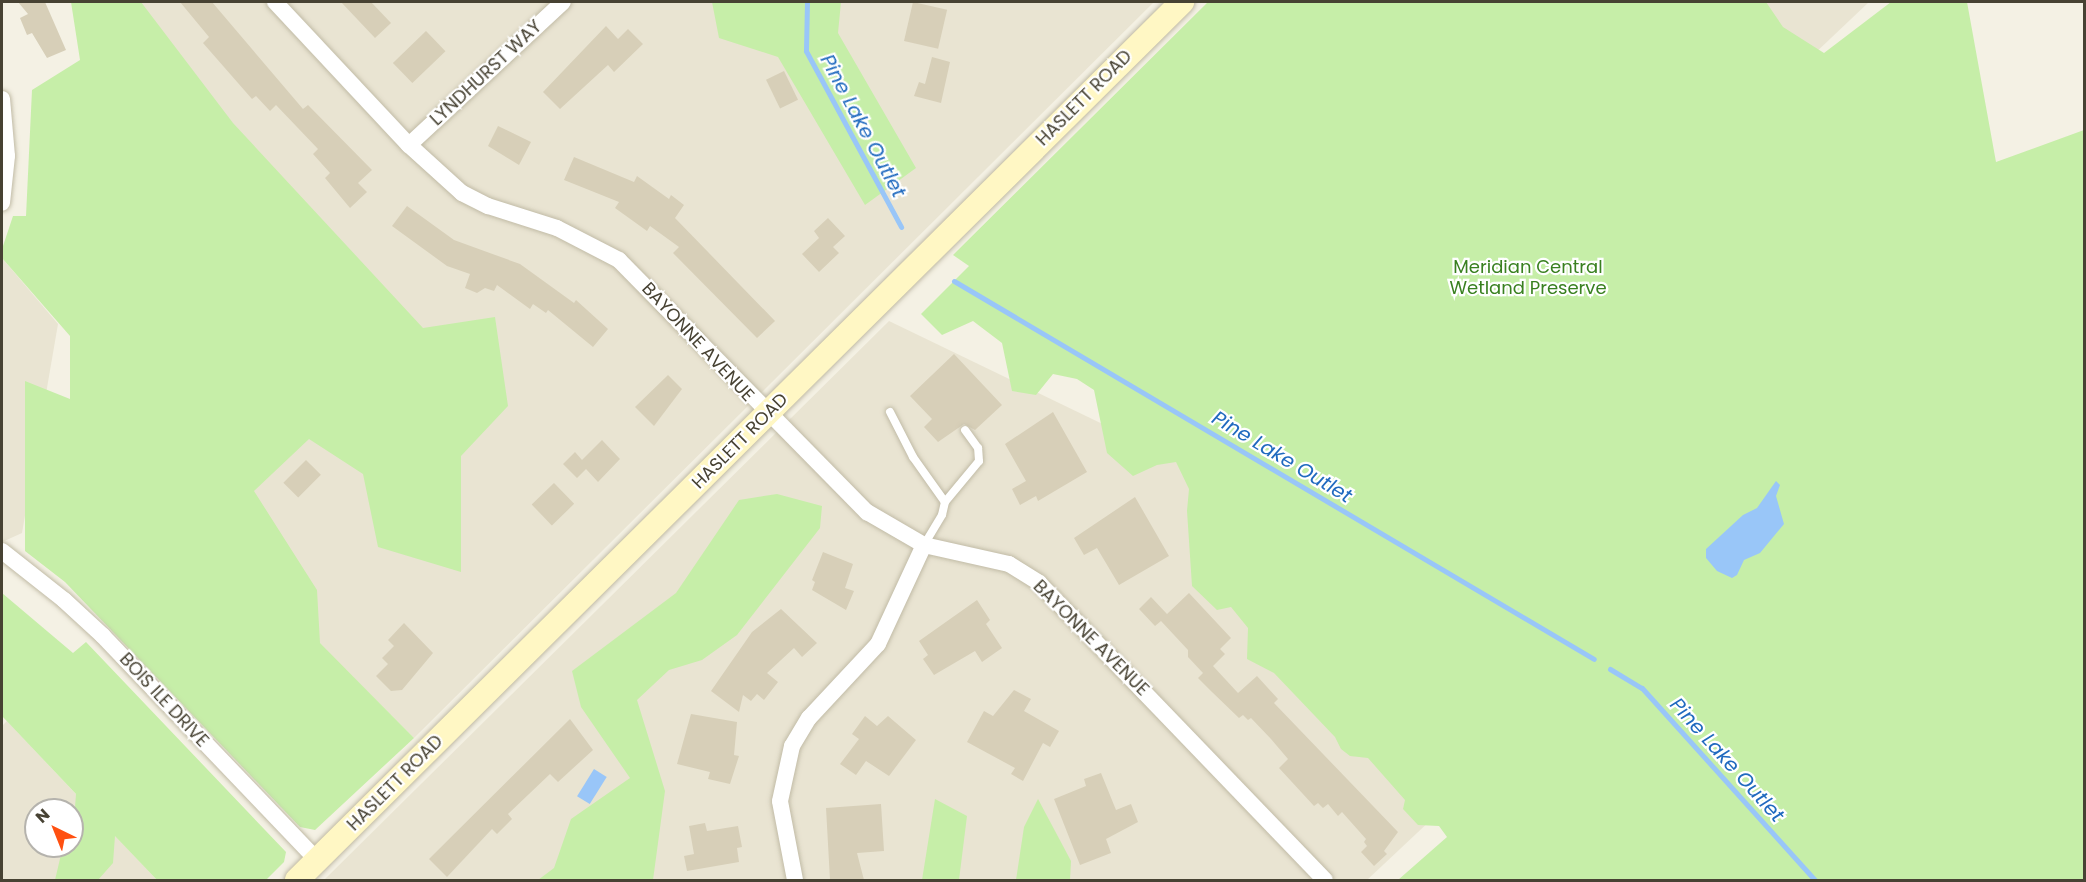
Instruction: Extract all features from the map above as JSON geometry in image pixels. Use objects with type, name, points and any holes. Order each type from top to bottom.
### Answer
[{"type":"main road","name":"HASLETT ROAD","points":[[297,880],[1182,2]]},
{"type":"street","name":"BAYONNE AVENUE","points":[[275,2],[409,145],[462,193],[488,206],[557,228],[619,260],[767,414],[867,512],[924,545],[1009,564],[1039,583],[1325,880]]},
{"type":"street","name":"LYNDHURST WAY","points":[[409,145],[563,2]]},
{"type":"street","points":[[2,99],[7,156],[2,203]]},
{"type":"street","points":[[795,880],[780,801],[792,746],[809,718],[878,644],[924,545]]},
{"type":"street","name":"BOIS ILE DRIVE","points":[[2,551],[103,636],[317,860]]},
{"type":"lane","points":[[890,412],[913,457],[945,501]]},
{"type":"lane","points":[[924,545],[942,514],[945,501],[979,461],[978,448],[965,430]]},
{"type":"shaded area","points":[[119,2],[1154,2],[414,738],[210,533]]},
{"type":"shaded area","points":[[1648,2],[1869,2],[1753,112]]},
{"type":"shaded area","points":[[2,258],[58,324],[22,533],[2,542]]},
{"type":"shaded area","points":[[889,321],[1598,663],[1367,880],[324,880]]},
{"type":"shaded area","points":[[7,721],[80,798],[24,798],[24,858],[84,858],[84,803],[157,880],[2,880],[2,726]]},
{"type":"green space","points":[[71,2],[141,2],[233,123],[423,328],[495,317],[508,406],[461,456],[461,572],[378,547],[363,474],[309,439],[254,491],[317,590],[320,643],[414,738],[315,830],[300,827],[65,582],[25,551],[25,381],[70,399],[70,336],[2,258],[2,249],[13,216],[26,216],[32,90],[80,60]]},
{"type":"green space","points":[[712,2],[841,2],[838,33],[916,168],[865,205],[778,57],[719,38]]},
{"type":"green space","name":"Meridian Central Wetland Preserve","points":[[1208,2],[1766,2],[1783,27],[1824,53],[1891,2],[1967,2],[1996,162],[2084,130],[2084,880],[1398,880],[1447,837],[1439,826],[1418,825],[1403,809],[1405,800],[1368,758],[1350,756],[1341,749],[1335,737],[1274,673],[1247,659],[1248,628],[1231,607],[1217,610],[1192,586],[1187,511],[1189,489],[1176,462],[1157,465],[1133,476],[1107,453],[1094,390],[1077,379],[1053,374],[1036,395],[1012,391],[1002,343],[973,321],[942,335],[921,314],[969,266],[953,255]]},
{"type":"green space","points":[[777,494],[822,506],[820,528],[737,635],[702,660],[669,670],[637,700],[665,791],[653,880],[538,880],[554,868],[571,819],[630,778],[581,707],[572,671],[676,593],[739,500]]},
{"type":"green space","points":[[2,593],[73,653],[86,642],[286,852],[284,862],[266,880],[157,880],[115,836],[113,863],[98,880],[55,880],[60,858],[84,858],[84,798],[76,798],[76,794],[2,716]]},
{"type":"green space","points":[[935,799],[967,816],[959,880],[922,880]]},
{"type":"green space","points":[[1038,799],[1071,861],[1070,880],[1016,880],[1024,827]]},
{"type":"water","points":[[1776,481],[1780,485],[1776,496],[1784,524],[1760,553],[1744,560],[1737,575],[1732,578],[1717,571],[1706,558],[1706,549],[1743,515],[1757,508]]},
{"type":"water","points":[[594,769],[607,777],[590,804],[577,796]]},
{"type":"building","points":[[18,2],[45,2],[66,50],[47,58],[32,33],[27,35],[20,18],[28,14]]},
{"type":"building","points":[[180,2],[212,2],[303,109],[308,105],[372,170],[358,183],[367,192],[350,208],[325,178],[330,173],[313,154],[318,149],[276,105],[270,111],[256,96],[252,99],[203,43],[209,37]]},
{"type":"building","points":[[341,2],[371,2],[391,23],[375,38]]},
{"type":"building","points":[[913,2],[947,10],[938,49],[904,41]]},
{"type":"building","points":[[606,26],[618,39],[628,29],[643,44],[614,72],[608,65],[560,109],[543,92]]},
{"type":"building","points":[[426,31],[445,51],[412,83],[393,63]]},
{"type":"building","points":[[932,57],[950,62],[941,103],[914,96],[919,82],[925,84]]},
{"type":"building","points":[[784,71],[798,100],[780,109],[766,80]]},
{"type":"building","points":[[498,126],[531,142],[519,165],[488,146]]},
{"type":"building","points":[[574,157],[634,182],[637,176],[669,199],[671,195],[684,205],[675,218],[775,321],[757,338],[673,253],[679,247],[650,226],[647,231],[615,208],[619,202],[564,180]]},
{"type":"building","points":[[407,206],[454,240],[520,264],[574,303],[576,300],[608,329],[593,347],[548,310],[546,313],[533,304],[530,309],[497,285],[494,291],[485,288],[477,293],[465,288],[470,274],[447,266],[392,226]]},
{"type":"building","points":[[828,218],[845,236],[833,247],[839,253],[819,272],[802,254],[819,238],[814,231]]},
{"type":"building","points":[[954,354],[1002,405],[975,430],[964,424],[938,442],[924,427],[932,419],[910,396]]},
{"type":"building","points":[[668,375],[682,389],[654,426],[635,407]]},
{"type":"building","points":[[1053,412],[1087,472],[1038,501],[1036,496],[1020,505],[1012,489],[1026,481],[1005,444]]},
{"type":"building","points":[[602,440],[620,459],[598,482],[586,469],[577,478],[563,464],[575,452],[582,460]]},
{"type":"building","points":[[306,460],[321,475],[298,497],[283,483]]},
{"type":"building","points":[[554,483],[574,504],[552,525],[532,505]]},
{"type":"building","points":[[1135,497],[1169,556],[1119,585],[1097,548],[1084,555],[1074,538]]},
{"type":"building","points":[[823,552],[853,564],[845,588],[854,591],[846,610],[812,590],[815,582],[812,580]]},
{"type":"building","points":[[1189,593],[1231,638],[1220,649],[1225,654],[1213,666],[1238,693],[1257,676],[1278,699],[1274,703],[1398,832],[1384,851],[1387,854],[1374,866],[1361,852],[1367,846],[1364,842],[1366,839],[1342,812],[1338,816],[1328,804],[1323,808],[1318,803],[1314,806],[1279,768],[1288,759],[1271,739],[1251,718],[1248,720],[1243,715],[1239,718],[1212,692],[1198,678],[1203,673],[1188,657],[1188,650],[1161,621],[1155,626],[1139,609],[1151,597],[1167,614]]},
{"type":"building","points":[[977,600],[990,620],[986,624],[1002,648],[982,662],[975,651],[934,675],[923,659],[928,655],[919,641]]},
{"type":"building","points":[[781,609],[817,643],[802,657],[794,648],[767,673],[778,682],[764,700],[757,694],[751,701],[743,695],[739,712],[711,691],[752,632]]},
{"type":"building","points":[[404,623],[433,653],[402,690],[391,691],[376,676],[388,664],[382,658],[394,646],[388,640]]},
{"type":"building","points":[[1014,690],[1031,699],[1024,711],[1059,731],[1050,747],[1043,743],[1023,781],[1011,774],[1015,768],[967,742],[984,711],[993,716]]},
{"type":"building","points":[[691,714],[737,722],[734,755],[739,756],[730,784],[708,779],[710,772],[677,764]]},
{"type":"building","points":[[865,716],[877,726],[888,716],[916,740],[889,776],[866,761],[856,775],[840,764],[859,739],[852,734]]},
{"type":"building","points":[[570,719],[593,750],[558,782],[550,774],[508,814],[512,819],[497,834],[492,829],[447,877],[429,859]]},
{"type":"building","points":[[1101,773],[1116,810],[1131,804],[1138,822],[1106,839],[1111,853],[1080,865],[1054,799],[1086,786],[1084,779]]},
{"type":"building","points":[[881,804],[884,851],[857,853],[864,880],[830,880],[826,808]]},
{"type":"building","points":[[705,823],[707,831],[738,826],[742,847],[737,848],[739,862],[687,871],[684,856],[694,854],[689,826]]},
{"type":"waterway","name":"Pine Lake Outlet","points":[[807,2],[806,51],[901,227]]},
{"type":"waterway","name":"Pine Lake Outlet","points":[[954,281],[1594,659]]},
{"type":"waterway","name":"Pine Lake Outlet","points":[[1610,669],[1642,688],[1815,880]]}]
